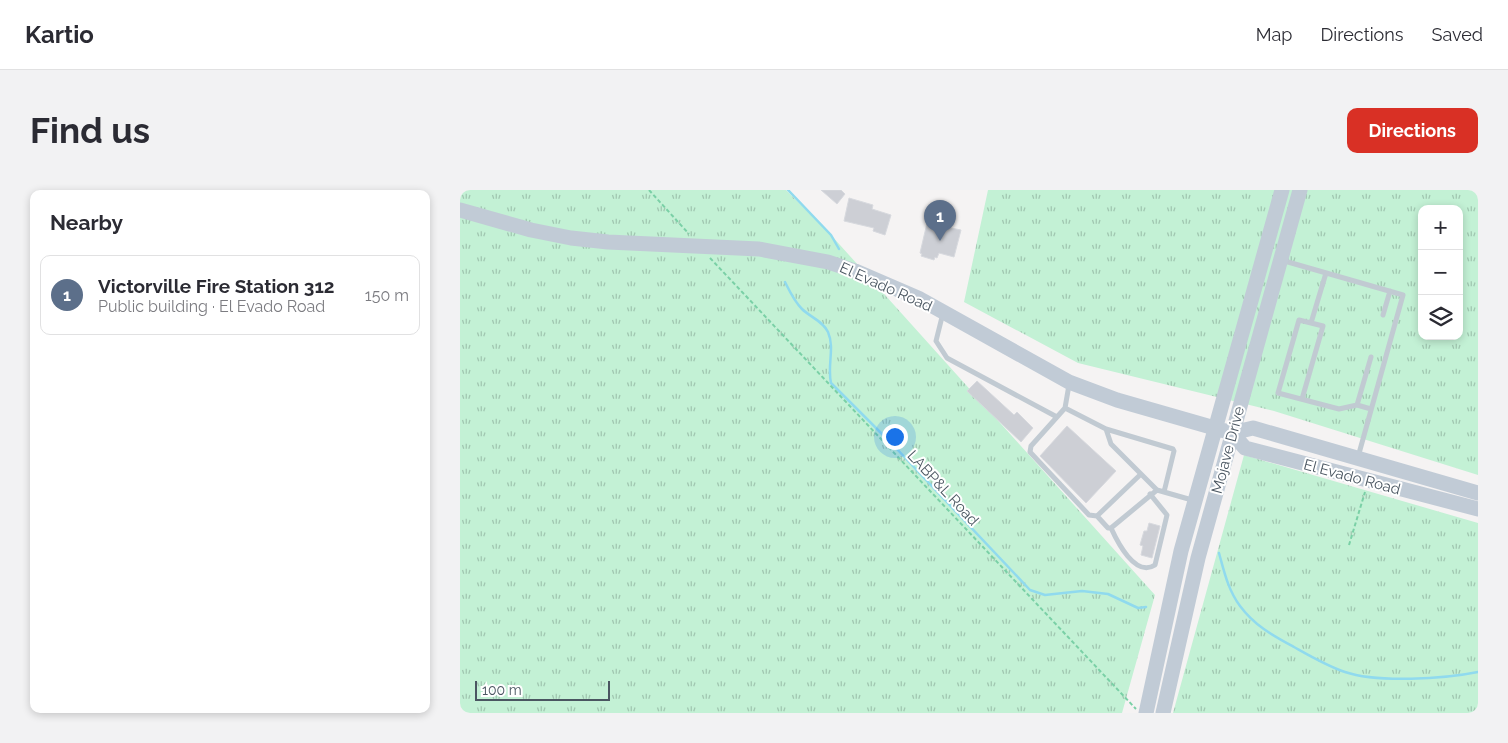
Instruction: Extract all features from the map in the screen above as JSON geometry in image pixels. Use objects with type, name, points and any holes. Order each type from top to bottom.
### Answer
[{"type":"main road","name":"Mojave Drive","points":[[1163,713],[1198,558],[1224,430],[1264,255],[1282,190]]},
{"type":"main road","name":"Mojave Drive","points":[[1146,713],[1195,501],[1224,430],[1281,260],[1300,190]]},
{"type":"main road","name":"El Evado Road","points":[[460,210],[531,230],[571,238],[608,242],[759,248],[828,262],[855,270],[884,283],[943,312],[1069,382],[1117,400],[1224,430],[1253,428],[1478,493]]},
{"type":"main road","points":[[1264,255],[1281,260]]},
{"type":"main road","name":"El Evado Road","points":[[1224,430],[1245,448],[1478,509]]},
{"type":"main road","points":[[1390,487],[1398,480],[1443,493],[1446,491],[1448,484]]},
{"type":"lane","points":[[1281,260],[1403,295],[1357,458]]},
{"type":"lane","points":[[1311,323],[1326,273]]},
{"type":"lane","points":[[1383,315],[1390,292]]},
{"type":"lane","points":[[943,312],[936,341],[947,358],[1057,417]]},
{"type":"lane","points":[[1302,399],[1308,368],[1322,326],[1299,320],[1297,337],[1278,393],[1339,409],[1356,405],[1371,409]]},
{"type":"lane","points":[[1356,405],[1371,357]]},
{"type":"lane","points":[[1069,382],[1065,408],[1030,446],[1030,452],[1089,515],[1097,516],[1108,528],[1111,528],[1119,546],[1135,564],[1148,568],[1155,565],[1167,515],[1150,494]]},
{"type":"lane","points":[[1065,408],[1106,429],[1172,449],[1174,451],[1164,492]]},
{"type":"lane","points":[[1106,429],[1111,444],[1157,490],[1195,501]]},
{"type":"lane","points":[[1097,516],[1142,474]]},
{"type":"lane","points":[[1111,528],[1157,490]]},
{"type":"path","name":"LABP&L Road","points":[[649,190],[698,245],[1139,713]]},
{"type":"path","points":[[1350,545],[1368,481]]},
{"type":"green space","points":[[460,190],[786,190],[831,235],[1155,595],[1122,713],[460,713]]},
{"type":"green space","points":[[988,190],[1478,190],[1478,475],[1274,411],[1078,363],[964,302]]},
{"type":"green space","points":[[1244,455],[1478,523],[1478,713],[1173,713]]},
{"type":"building","points":[[821,190],[841,190],[845,194],[837,204]]},
{"type":"building","points":[[849,198],[873,205],[872,209],[891,215],[885,235],[873,231],[874,228],[844,221]]},
{"type":"building","points":[[927,223],[961,230],[954,257],[939,253],[934,260],[921,256],[922,254],[920,253]]},
{"type":"building","points":[[977,381],[1014,415],[1017,412],[1033,428],[1021,442],[967,391]]},
{"type":"building","points":[[1067,426],[1116,471],[1086,503],[1040,456]]},
{"type":"building","points":[[1149,523],[1160,526],[1152,558],[1141,555],[1143,546],[1140,545],[1144,531],[1147,531]]},
{"type":"waterway","points":[[788,190],[831,235],[839,249]]},
{"type":"waterway","points":[[785,282],[799,306],[823,325],[828,332],[831,344],[831,383],[895,447],[1030,590],[1045,595],[1082,591],[1108,594],[1138,608],[1146,607]]},
{"type":"waterway","points":[[1219,553],[1232,594],[1252,619],[1278,638],[1332,667],[1359,675],[1392,679],[1429,678],[1478,672]]},
{"type":"place","name":"Victorville Fire Station 312","points":[[940,241]]}]
